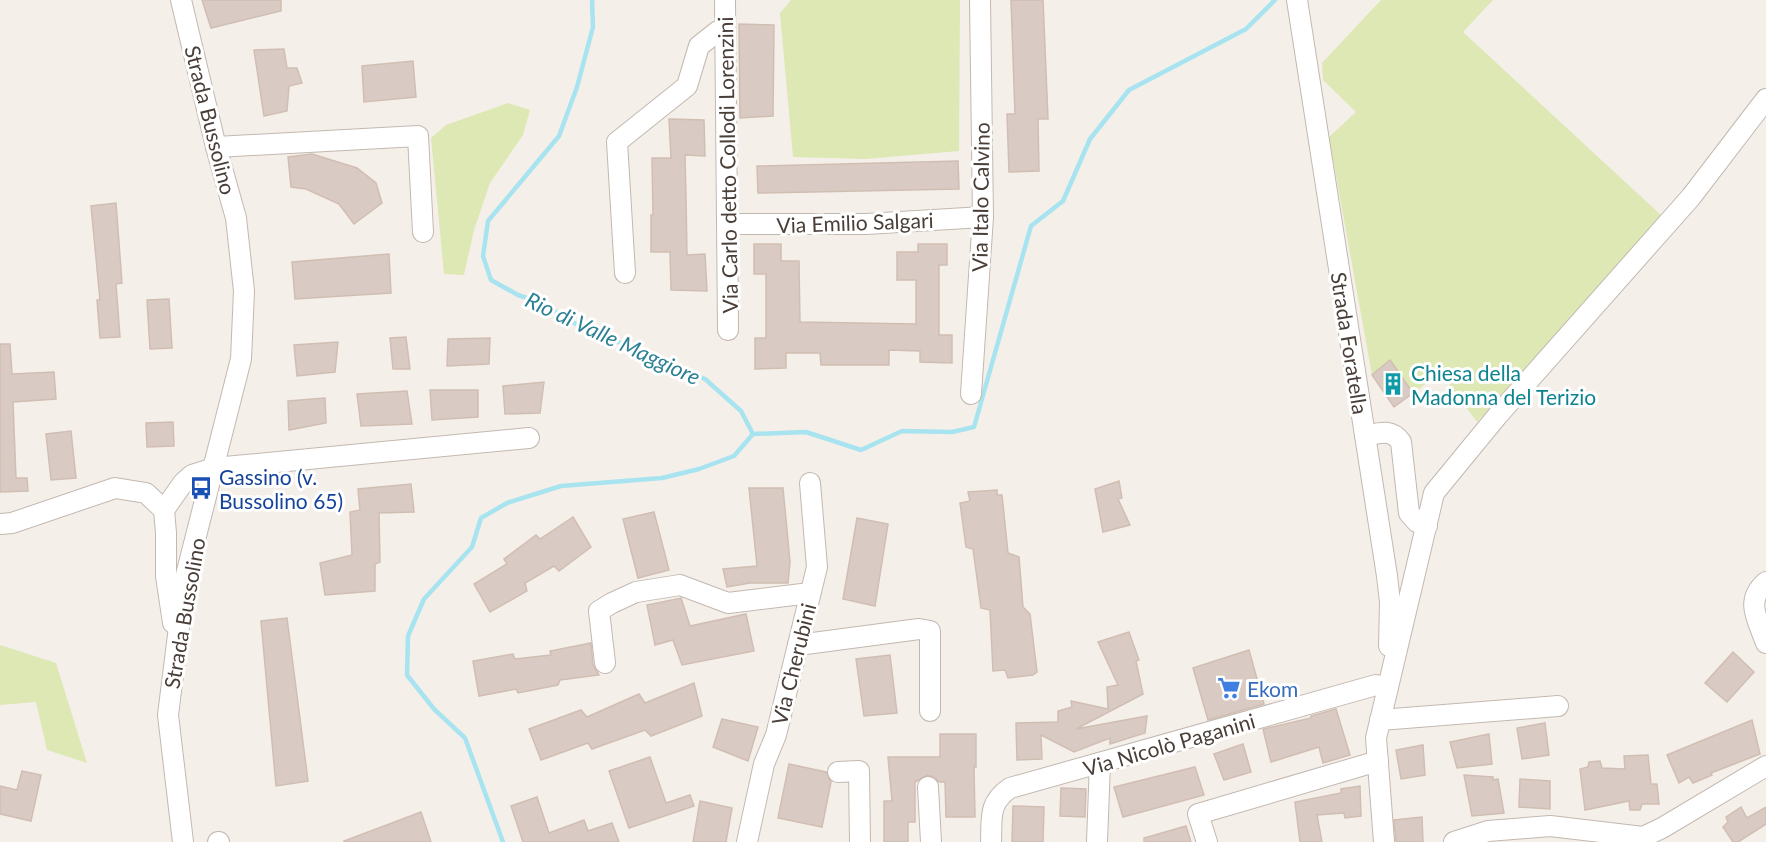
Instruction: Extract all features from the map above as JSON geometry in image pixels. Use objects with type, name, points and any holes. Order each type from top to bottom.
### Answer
[{"type":"street","name":"Strada Bussolino","points":[[181,0],[216,147],[236,218],[244,291],[241,359],[186,579],[168,715],[183,842]]},
{"type":"street","name":"Via Carlo detto Collodi Lorenzini","points":[[725,0],[728,330]]},
{"type":"street","name":"Via Italo Calvino","points":[[971,394],[983,217],[980,0]]},
{"type":"street","name":"Strada Foratella","points":[[1297,0],[1387,576],[1390,602],[1388,687]]},
{"type":"street","points":[[625,273],[617,142],[687,86],[699,46],[718,31],[725,29]]},
{"type":"street","points":[[1384,842],[1376,738],[1434,493],[1498,416],[1691,197],[1766,99]]},
{"type":"street","points":[[216,147],[418,136],[423,232]]},
{"type":"street","name":"Via Emilio Salgari","points":[[727,224],[866,224],[983,217]]},
{"type":"street","points":[[1365,436],[1386,432],[1396,435],[1401,442],[1409,513],[1417,522],[1427,526]]},
{"type":"street","points":[[164,510],[192,475],[214,468],[529,438]]},
{"type":"street","name":"Via Cherubini","points":[[747,842],[764,764],[776,735],[816,567],[810,483]]},
{"type":"street","points":[[0,524],[12,523],[115,488],[146,493],[164,510],[166,576],[177,646]]},
{"type":"street","points":[[1387,576],[1418,563]]},
{"type":"street","points":[[1766,582],[1757,590],[1753,601],[1766,643]]},
{"type":"street","points":[[605,663],[599,611],[636,592],[680,585],[728,603],[810,593]]},
{"type":"street","points":[[1390,602],[1411,590]]},
{"type":"street","points":[[798,645],[919,629],[930,630],[930,711]]},
{"type":"street","name":"Via Nicolò Paganini","points":[[991,842],[994,802],[1010,789],[1376,686],[1388,687]]},
{"type":"street","points":[[1380,720],[1558,706]]},
{"type":"street","points":[[1207,842],[1198,814],[1378,761]]},
{"type":"street","points":[[1097,842],[1100,763]]},
{"type":"street","points":[[1454,842],[1488,831],[1550,826],[1561,835],[1643,837],[1766,766]]},
{"type":"street","points":[[838,771],[859,771],[860,842]]},
{"type":"street","points":[[928,787],[932,842]]},
{"type":"green space","points":[[791,0],[960,0],[959,151],[866,159],[793,157],[780,13]]},
{"type":"green space","points":[[1381,0],[1493,0],[1463,32],[1662,216],[1477,422],[1441,373],[1413,393],[1390,360],[1372,375],[1329,137],[1356,112],[1323,80],[1322,63]]},
{"type":"green space","points":[[508,103],[530,110],[523,135],[490,183],[474,230],[464,275],[444,274],[431,138],[446,125]]},
{"type":"green space","points":[[0,645],[56,663],[87,763],[47,750],[36,702],[0,705]]},
{"type":"building","points":[[202,0],[281,0],[281,11],[211,28]]},
{"type":"building","points":[[1011,0],[1043,0],[1048,119],[1038,119],[1039,171],[1009,172],[1007,114],[1015,114]]},
{"type":"building","points":[[739,24],[774,25],[773,116],[740,118]]},
{"type":"building","points":[[284,49],[287,68],[297,68],[302,83],[289,86],[287,111],[264,116],[254,50]]},
{"type":"building","points":[[413,61],[416,97],[364,102],[362,66]]},
{"type":"building","points":[[669,119],[704,120],[705,156],[685,155],[687,255],[705,254],[707,291],[671,290],[670,252],[651,252],[652,158],[671,158]]},
{"type":"building","points":[[312,154],[357,168],[376,183],[382,203],[354,224],[339,204],[306,189],[291,187],[288,157]]},
{"type":"building","points":[[958,161],[959,189],[758,193],[757,166]]},
{"type":"building","points":[[116,203],[122,283],[116,284],[120,337],[100,338],[97,300],[100,300],[91,206]]},
{"type":"building","points":[[754,244],[781,244],[781,261],[799,261],[800,322],[916,324],[916,280],[897,280],[897,252],[918,252],[918,244],[947,244],[947,265],[939,265],[939,335],[952,335],[952,363],[920,362],[920,351],[889,350],[889,365],[821,365],[820,353],[786,353],[786,368],[755,369],[755,338],[766,338],[766,274],[754,274]]},
{"type":"building","points":[[389,254],[391,293],[295,299],[292,262]]},
{"type":"building","points":[[169,299],[172,348],[150,349],[147,300]]},
{"type":"building","points":[[406,337],[410,369],[393,369],[390,338]]},
{"type":"building","points":[[490,338],[489,364],[447,366],[448,339]]},
{"type":"building","points":[[338,342],[335,372],[297,376],[294,345]]},
{"type":"building","points":[[0,344],[10,344],[12,374],[54,372],[56,399],[13,402],[16,478],[27,478],[28,491],[0,492]]},
{"type":"building","name":"Chiesa della Madonna del Terizio","points":[[1390,360],[1413,393],[1394,407],[1372,375]]},
{"type":"building","points":[[544,382],[540,413],[505,414],[503,386]]},
{"type":"building","points":[[430,390],[478,390],[478,417],[432,420]]},
{"type":"building","points":[[407,391],[412,424],[361,426],[357,394]]},
{"type":"building","points":[[325,398],[326,423],[289,430],[288,401]]},
{"type":"building","points":[[173,422],[174,446],[147,447],[146,423]]},
{"type":"building","points":[[71,431],[76,478],[51,480],[46,434]]},
{"type":"building","points":[[1119,481],[1122,498],[1118,499],[1130,525],[1103,532],[1095,489]]},
{"type":"building","points":[[411,484],[414,512],[379,513],[380,562],[375,564],[375,591],[325,595],[320,563],[352,555],[350,512],[360,510],[358,489]]},
{"type":"building","points":[[749,488],[783,488],[790,562],[788,583],[750,583],[727,587],[723,569],[757,566]]},
{"type":"building","points":[[997,490],[997,495],[1002,495],[1008,553],[1019,557],[1023,607],[1030,614],[1037,672],[1033,675],[1008,678],[1005,670],[993,671],[990,610],[981,608],[973,549],[966,547],[960,503],[970,501],[968,492]]},
{"type":"building","points":[[654,512],[669,570],[638,578],[623,519]]},
{"type":"building","points":[[573,517],[591,547],[559,571],[554,566],[525,583],[527,591],[490,612],[474,584],[507,564],[504,559],[536,535],[540,539]]},
{"type":"building","points":[[857,518],[888,524],[875,606],[843,599]]},
{"type":"building","points":[[681,598],[690,626],[746,614],[754,651],[682,665],[673,640],[655,645],[647,605]]},
{"type":"building","points":[[287,618],[308,781],[276,786],[261,621]]},
{"type":"building","points":[[1129,632],[1139,660],[1136,661],[1143,694],[1076,729],[1147,716],[1145,733],[1110,744],[1110,738],[1074,752],[1041,735],[1042,759],[1017,760],[1016,723],[1058,722],[1058,711],[1072,707],[1071,701],[1108,709],[1107,687],[1118,685],[1098,642]]},
{"type":"building","points":[[591,643],[593,665],[599,675],[560,680],[558,685],[518,693],[516,689],[479,696],[473,661],[513,654],[515,659],[551,655],[550,651]]},
{"type":"building","name":"Ekom","points":[[1249,650],[1264,704],[1208,720],[1193,668]]},
{"type":"building","points":[[1733,652],[1754,672],[1727,702],[1705,683]]},
{"type":"building","points":[[890,655],[897,713],[864,716],[856,659]]},
{"type":"building","points":[[694,683],[702,716],[651,736],[645,730],[592,749],[588,743],[541,760],[529,729],[581,710],[587,717],[639,694],[645,703]]},
{"type":"building","points":[[1336,709],[1350,755],[1323,763],[1319,747],[1271,762],[1263,729],[1311,718],[1311,716]]},
{"type":"building","points":[[722,719],[758,727],[748,761],[713,747]]},
{"type":"building","points":[[1752,720],[1760,754],[1711,773],[1712,775],[1693,783],[1689,777],[1679,783],[1667,755]]},
{"type":"building","points":[[1545,723],[1549,755],[1522,759],[1517,728]]},
{"type":"building","points":[[940,734],[976,734],[975,817],[946,817],[945,782],[939,782],[927,775],[915,782],[915,822],[908,822],[908,842],[884,842],[884,801],[892,801],[888,757],[940,757]]},
{"type":"building","points":[[1489,734],[1492,764],[1457,768],[1450,742]]},
{"type":"building","points":[[1243,744],[1251,772],[1224,780],[1214,754]]},
{"type":"building","points":[[1423,745],[1425,775],[1401,779],[1396,750]]},
{"type":"building","points":[[1648,755],[1651,784],[1657,784],[1659,804],[1642,804],[1640,810],[1630,810],[1629,801],[1585,810],[1580,769],[1588,767],[1589,762],[1600,761],[1602,768],[1625,769],[1624,756]]},
{"type":"building","points":[[650,757],[666,803],[690,795],[694,806],[629,828],[609,771]]},
{"type":"building","points":[[789,764],[826,772],[831,782],[822,827],[778,818]]},
{"type":"building","points":[[1195,767],[1204,795],[1123,817],[1114,787]]},
{"type":"building","points":[[22,771],[41,775],[31,821],[0,814],[0,786],[17,790]]},
{"type":"building","points":[[1464,775],[1498,779],[1504,813],[1472,816]]},
{"type":"building","points":[[1520,779],[1550,781],[1550,809],[1519,807]]},
{"type":"building","points":[[1360,786],[1361,816],[1345,818],[1344,813],[1317,815],[1322,842],[1300,842],[1295,802],[1341,793],[1341,789]]},
{"type":"building","points":[[1061,788],[1086,789],[1085,817],[1060,816]]},
{"type":"building","points":[[537,797],[549,833],[584,820],[588,831],[612,823],[619,842],[523,842],[511,806]]},
{"type":"building","points":[[700,801],[732,808],[726,842],[693,842]]},
{"type":"building","points":[[1013,806],[1044,807],[1043,842],[1012,842]]},
{"type":"building","points":[[1741,807],[1747,818],[1766,807],[1766,824],[1738,842],[1733,842],[1723,827],[1728,822],[1726,817]]},
{"type":"building","points":[[421,812],[431,842],[344,841]]},
{"type":"building","points":[[1422,817],[1423,842],[1396,842],[1394,820]]},
{"type":"building","points":[[1186,826],[1191,842],[1144,842],[1144,838]]},
{"type":"waterway","name":"Rio di Valle Maggiore","points":[[503,842],[465,738],[434,709],[407,675],[408,636],[424,599],[472,547],[481,518],[507,503],[561,486],[662,478],[699,469],[734,456],[753,434],[741,411],[705,379],[574,323],[539,302],[518,295],[491,280],[483,256],[488,221],[559,136],[577,87],[593,27],[592,0]]},
{"type":"waterway","points":[[753,434],[806,432],[861,450],[902,431],[952,432],[974,427],[1031,226],[1063,201],[1090,139],[1129,90],[1246,29],[1275,0]]},
{"type":"place","name":"Chiesa della Madonna del Terizio","points":[[1393,384]]},
{"type":"place","name":"Gassino (v. Bussolino 65)","points":[[201,488]]},
{"type":"place","name":"Ekom","points":[[1229,688]]}]
